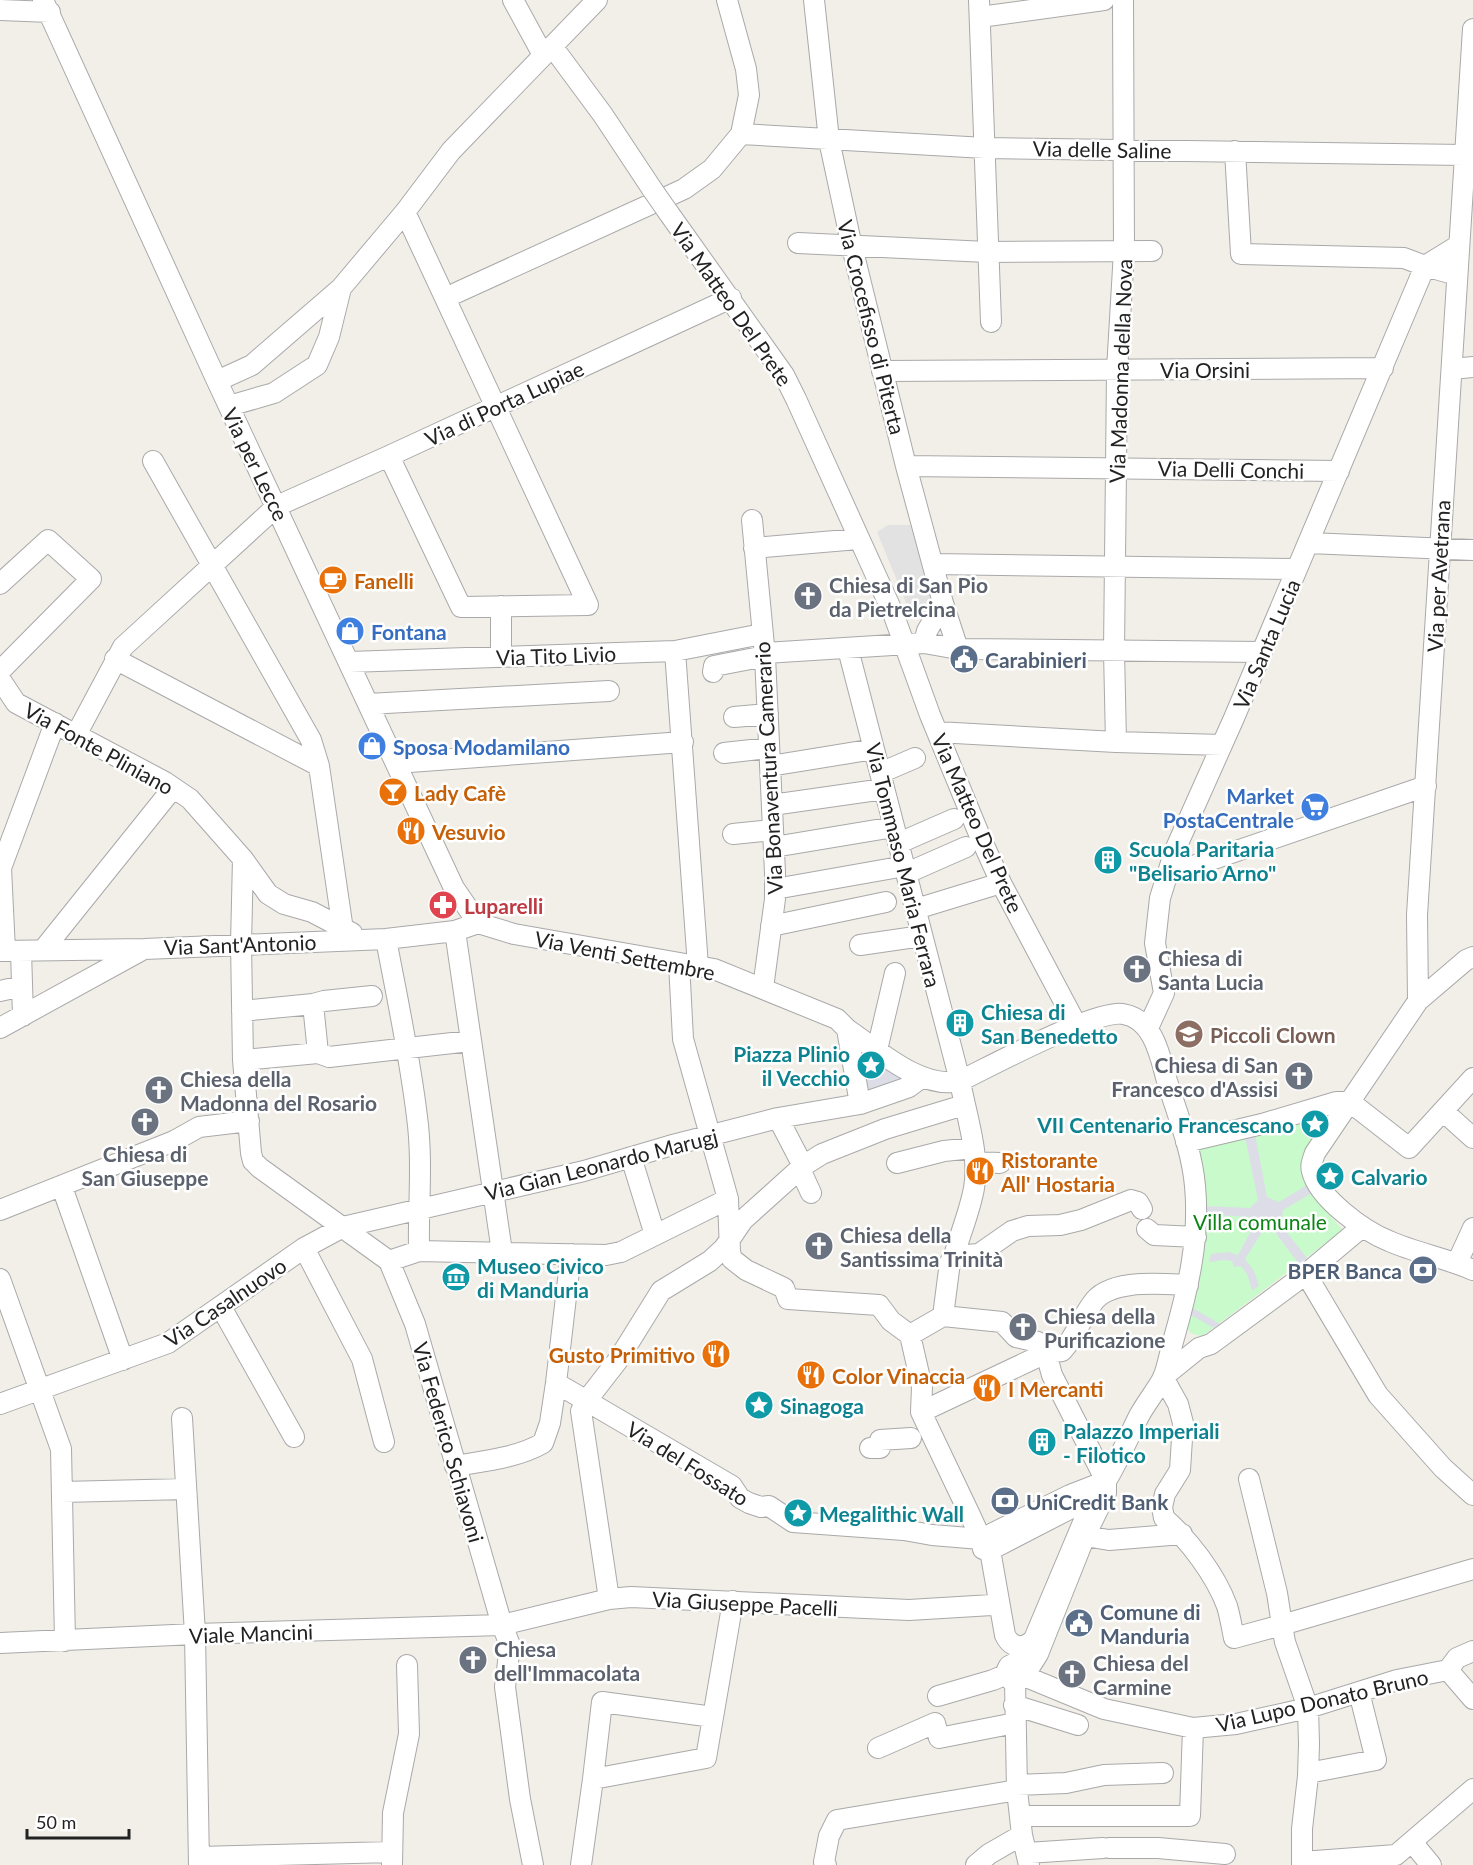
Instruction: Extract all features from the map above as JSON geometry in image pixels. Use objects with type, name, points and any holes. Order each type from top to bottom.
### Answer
[{"type":"street","name":"Via Matteo Del Prete","points":[[513,0],[547,51],[603,115],[668,212],[784,375],[893,613],[916,632],[915,644],[938,732],[1001,882],[1077,1026]]},
{"type":"street","points":[[217,381],[252,364],[341,288],[405,212],[451,151],[597,0]]},
{"type":"street","points":[[456,293],[684,189],[712,169],[741,134],[749,95],[746,69],[727,0]]},
{"type":"street","name":"Via Crocefisso di Piterta","points":[[814,0],[830,140],[852,247],[906,466],[943,603],[958,649]]},
{"type":"street","points":[[991,322],[979,8],[1104,0]]},
{"type":"street","name":"Via Madonna della Nova","points":[[1116,742],[1114,651],[1117,370],[1124,251],[1125,149],[1123,0]]},
{"type":"street","points":[[0,10],[46,6]]},
{"type":"street","name":"Via per Lecce","points":[[46,6],[217,381],[454,888],[478,923]]},
{"type":"street","name":"Via per Avetrana","points":[[1418,1001],[1417,915],[1464,155],[1471,107],[1473,29]]},
{"type":"street","name":"Via delle Saline","points":[[741,134],[985,148],[1464,155]]},
{"type":"street","points":[[1235,151],[1241,254],[1404,258],[1457,275]]},
{"type":"street","points":[[389,456],[461,607],[588,605],[405,212]]},
{"type":"street","points":[[798,243],[987,252],[1152,251]]},
{"type":"street","points":[[1425,266],[1459,245]]},
{"type":"street","name":"Via Santa Lucia","points":[[1148,1028],[1164,993],[1155,943],[1160,898],[1174,850],[1262,652],[1425,266]]},
{"type":"street","points":[[229,406],[274,393],[317,365],[328,337],[341,288]]},
{"type":"street","name":"Via di Porta Lupiae","points":[[76,735],[123,647],[277,506],[731,298]]},
{"type":"street","name":"Via Orsini","points":[[882,371],[1383,368]]},
{"type":"street","points":[[1452,369],[1473,368]]},
{"type":"street","points":[[153,461],[311,740],[319,766],[343,930]]},
{"type":"street","name":"Via Delli Conchi","points":[[906,466],[1339,471]]},
{"type":"street","name":"Via Bonaventura Camerario","points":[[752,520],[764,648],[775,889],[763,988]]},
{"type":"street","points":[[754,548],[858,539]]},
{"type":"street","points":[[0,584],[48,540],[91,579],[0,671]]},
{"type":"street","points":[[1308,543],[1473,550]]},
{"type":"street","points":[[933,564],[1297,569]]},
{"type":"street","points":[[915,644],[927,631],[943,603]]},
{"type":"street","points":[[501,606],[501,657]]},
{"type":"street","points":[[713,672],[714,666],[764,648],[848,649],[915,644],[958,649],[1262,652]]},
{"type":"street","name":"Via Tito Livio","points":[[349,662],[764,648]]},
{"type":"street","name":"Via Tommaso Maria Ferrara","points":[[848,649],[872,749],[906,869],[960,1081],[974,1155],[974,1188],[954,1256],[950,1262],[943,1316]]},
{"type":"street","points":[[675,651],[683,742],[688,965],[683,1039],[728,1199],[732,1259],[746,1270],[784,1288],[788,1299],[879,1305],[891,1321],[910,1335],[922,1387],[921,1412],[986,1545],[1005,1635],[1013,1645],[1026,1646],[1034,1639],[1090,1506],[1088,1502],[1081,1503],[986,1545]]},
{"type":"street","points":[[115,659],[319,766]]},
{"type":"street","name":"Via Fonte Pliniano","points":[[0,680],[16,703],[174,788],[190,799],[243,859],[268,894],[284,904],[312,912],[343,930],[377,939]]},
{"type":"street","points":[[368,705],[609,691]]},
{"type":"street","points":[[734,717],[768,714]]},
{"type":"street","points":[[23,1016],[22,986],[9,951],[1,868],[55,723]]},
{"type":"street","points":[[938,732],[1116,742],[1222,745]]},
{"type":"street","points":[[396,763],[683,742]]},
{"type":"street","points":[[724,753],[769,757],[872,749]]},
{"type":"street","points":[[772,805],[882,781],[915,758]]},
{"type":"street","points":[[1167,875],[1426,786]]},
{"type":"street","points":[[43,950],[174,788]]},
{"type":"street","points":[[733,834],[773,839],[896,835],[954,819]]},
{"type":"street","points":[[775,889],[906,869],[966,847]]},
{"type":"street","points":[[243,859],[241,944],[243,1060],[253,1161],[389,1261],[419,1251],[606,1255],[621,1252],[728,1199]]},
{"type":"street","points":[[916,909],[1001,882]]},
{"type":"street","points":[[771,926],[886,902]]},
{"type":"street","name":"Via Sant'Antonio","points":[[9,951],[144,949],[377,939],[455,931],[478,923]]},
{"type":"street","name":"Via Venti Settembre","points":[[478,923],[514,934],[714,969],[837,1019],[847,1029],[921,1078],[948,1084],[960,1081],[1099,1017],[1122,1013],[1135,1018],[1148,1028]]},
{"type":"street","points":[[455,931],[502,1252]]},
{"type":"street","points":[[861,945],[922,936]]},
{"type":"street","points":[[377,939],[406,1048],[417,1118],[421,1172],[418,1209],[419,1251]]},
{"type":"street","points":[[0,1028],[144,949]]},
{"type":"street","points":[[1471,962],[1418,1001],[1315,1153],[1311,1170],[1317,1185],[1334,1203],[1362,1227],[1390,1242],[1465,1266],[1473,1228]]},
{"type":"street","points":[[878,1050],[894,973]]},
{"type":"street","points":[[0,990],[22,986]]},
{"type":"street","points":[[242,1011],[372,996]]},
{"type":"street","points":[[313,1004],[318,1053]]},
{"type":"street","points":[[986,1545],[1070,1495],[1106,1481],[1139,1416],[1163,1377],[1188,1285],[1196,1237],[1195,1186],[1186,1142],[1156,1045],[1148,1028]]},
{"type":"street","points":[[847,1029],[860,1104],[909,1087],[921,1078]]},
{"type":"street","points":[[243,1060],[318,1053],[329,1057],[470,1041]]},
{"type":"street","points":[[1186,1142],[1262,1124],[1336,1102],[1350,1102],[1410,1148],[1473,1078]]},
{"type":"street","name":"Via Gian Leonardo Marugj","points":[[343,1227],[494,1193],[778,1118],[860,1104]]},
{"type":"street","points":[[609,1599],[581,1411],[618,1360],[662,1291],[710,1261],[724,1248],[743,1221],[801,1167],[822,1154],[885,1129],[964,1105]]},
{"type":"street","points":[[1443,1111],[1473,1138]]},
{"type":"street","points":[[778,1118],[811,1193]]},
{"type":"street","points":[[0,1210],[174,1141],[199,1127],[249,1121]]},
{"type":"street","points":[[897,1163],[944,1151],[974,1155],[1000,1163]]},
{"type":"street","points":[[631,1157],[655,1235]]},
{"type":"street","points":[[62,1187],[123,1360]]},
{"type":"street","points":[[954,1256],[979,1254],[1012,1231],[1028,1226],[1060,1225],[1137,1204]]},
{"type":"street","name":"Via Casalnuovo","points":[[0,1404],[168,1343],[304,1248],[343,1227]]},
{"type":"street","points":[[1163,1377],[1199,1348],[1211,1344],[1305,1274],[1362,1227]]},
{"type":"street","points":[[1147,1230],[1155,1235],[1196,1237]]},
{"type":"street","points":[[304,1248],[362,1359],[384,1442]]},
{"type":"street","points":[[455,1466],[510,1456],[533,1449],[543,1443],[550,1423],[572,1254]]},
{"type":"street","name":"Via Federico Schiavoni","points":[[389,1261],[415,1324],[502,1625],[510,1645],[505,1687],[520,1799],[533,1865]]},
{"type":"street","points":[[1305,1274],[1378,1395],[1443,1468],[1473,1495]]},
{"type":"street","points":[[0,1279],[61,1449],[65,1641]]},
{"type":"street","points":[[921,1412],[1046,1353],[1062,1351],[1070,1342],[1093,1301],[1103,1292],[1125,1286],[1188,1285]]},
{"type":"street","points":[[221,1306],[294,1437]]},
{"type":"street","points":[[910,1335],[943,1316],[1002,1322],[1016,1337],[1038,1341],[1046,1353],[1052,1375],[1106,1481],[1106,1493],[1085,1536],[1038,1654],[1015,1675],[938,1696]]},
{"type":"street","points":[[1176,1330],[1183,1347],[1199,1348]]},
{"type":"street","points":[[1163,1377],[1178,1404],[1183,1423],[1180,1470],[1165,1494],[1162,1507],[1164,1518],[1182,1534],[1211,1576],[1227,1605],[1234,1638],[1473,1569]]},
{"type":"street","name":"Via del Fossato","points":[[556,1383],[732,1486],[740,1498],[761,1507],[769,1506],[793,1522],[904,1530],[986,1545]]},
{"type":"street","points":[[182,1418],[195,1634],[199,1861],[392,1858],[393,1813],[409,1734],[407,1665]]},
{"type":"street","points":[[870,1448],[880,1448],[880,1440],[911,1438]]},
{"type":"street","points":[[1249,1479],[1277,1593],[1285,1642],[1308,1708],[1308,1773],[1302,1829],[1302,1864],[1396,1855],[1473,1789]]},
{"type":"street","points":[[62,1492],[186,1489]]},
{"type":"street","points":[[1085,1536],[1109,1540],[1182,1534]]},
{"type":"street","points":[[986,1545],[992,1605],[1015,1675],[1017,1787],[1024,1842]]},
{"type":"street","name":"Via Giuseppe Pacelli","points":[[502,1625],[609,1599],[631,1597],[909,1610],[992,1605]]},
{"type":"street","points":[[593,1779],[706,1758],[732,1601]]},
{"type":"street","name":"Viale Mancini","points":[[0,1643],[195,1634],[502,1625]]},
{"type":"street","points":[[1473,1651],[1457,1658],[1448,1670],[1473,1699]]},
{"type":"street","name":"Via Lupo Donato Bruno","points":[[1015,1675],[1104,1709],[1193,1728],[1236,1724],[1308,1708],[1397,1680],[1448,1670]]},
{"type":"street","points":[[1308,1773],[1376,1760],[1359,1692]]},
{"type":"street","points":[[581,1865],[602,1702],[713,1717]]},
{"type":"street","points":[[878,1748],[935,1724],[939,1738],[1014,1714],[1078,1725]]},
{"type":"street","points":[[985,1861],[1024,1842],[1190,1816],[1193,1728]]},
{"type":"street","points":[[826,1865],[824,1862],[829,1836],[837,1820],[1017,1787],[1066,1783],[1104,1775],[1163,1773]]},
{"type":"street","points":[[1024,1842],[1106,1848],[1158,1848],[1225,1854]]},
{"type":"street","points":[[1412,1842],[1431,1865]]},
{"type":"green space","name":"Villa comunale","points":[[1325,1115],[1302,1157],[1301,1166],[1303,1176],[1314,1196],[1343,1230],[1208,1332],[1201,1336],[1190,1333],[1187,1326],[1203,1206],[1199,1147]]},
{"type":"shaded area","points":[[888,525],[918,525],[935,600],[930,608],[915,619],[912,617],[877,532]]},
{"type":"shaded area","name":"Piazza Plinio il Vecchio","points":[[857,1049],[903,1077],[905,1080],[865,1097]]},
{"type":"shaded area","points":[[1255,1134],[1267,1197],[1279,1202],[1307,1185],[1312,1193],[1283,1210],[1281,1225],[1307,1258],[1299,1264],[1274,1231],[1262,1232],[1245,1259],[1254,1271],[1259,1286],[1252,1290],[1247,1274],[1241,1266],[1234,1267],[1232,1261],[1224,1260],[1209,1262],[1211,1254],[1229,1252],[1238,1255],[1253,1227],[1249,1217],[1203,1214],[1203,1206],[1250,1208],[1258,1200],[1245,1137]]},
{"type":"shaded area","points":[[1191,1307],[1220,1324],[1214,1328],[1189,1314]]},
{"type":"place","name":"Fanelli","points":[[333,580]]},
{"type":"place","name":"Chiesa di San Pio da Pietrelcina","points":[[808,596]]},
{"type":"place","name":"Fontana","points":[[350,631]]},
{"type":"place","name":"Carabinieri","points":[[964,659]]},
{"type":"place","name":"Sposa Modamilano","points":[[372,746]]},
{"type":"place","name":"Lady Cafè","points":[[393,792]]},
{"type":"place","name":"Market PostaCentrale","points":[[1315,807]]},
{"type":"place","name":"Vesuvio","points":[[411,831]]},
{"type":"place","name":"Scuola Paritaria \"Belisario Arno\"","points":[[1108,860]]},
{"type":"place","name":"Luparelli","points":[[443,905]]},
{"type":"place","name":"Chiesa di Santa Lucia","points":[[1137,969]]},
{"type":"place","name":"Chiesa di San Benedetto","points":[[960,1023]]},
{"type":"place","name":"Piccoli Clown","points":[[1189,1034]]},
{"type":"place","name":"Piazza Plinio il Vecchio","points":[[871,1065]]},
{"type":"place","name":"Chiesa di San Francesco d'Assisi","points":[[1299,1076]]},
{"type":"place","name":"Chiesa della Madonna del Rosario","points":[[159,1090]]},
{"type":"place","name":"Chiesa di San Giuseppe","points":[[145,1122]]},
{"type":"place","name":"VII Centenario Francescano","points":[[1315,1124]]},
{"type":"place","name":"Ristorante All' Hostaria","points":[[980,1171]]},
{"type":"place","name":"Calvario","points":[[1330,1176]]},
{"type":"place","name":"Chiesa della Santissima Trinità","points":[[819,1246]]},
{"type":"place","name":"BPER Banca","points":[[1423,1270]]},
{"type":"place","name":"Museo Civico di Manduria","points":[[456,1277]]},
{"type":"place","name":"Chiesa della Purificazione","points":[[1023,1327]]},
{"type":"place","name":"Gusto Primitivo","points":[[716,1354]]},
{"type":"place","name":"Color Vinaccia","points":[[811,1375]]},
{"type":"place","name":"I Mercanti","points":[[987,1388]]},
{"type":"place","name":"Sinagoga","points":[[759,1405]]},
{"type":"place","name":"Palazzo Imperiali - Filotico","points":[[1042,1442]]},
{"type":"place","name":"UniCredit Bank","points":[[1005,1501]]},
{"type":"place","name":"Megalithic Wall","points":[[798,1513]]},
{"type":"place","name":"Comune di Manduria","points":[[1079,1623]]},
{"type":"place","name":"Chiesa dell'Immacolata","points":[[473,1660]]},
{"type":"place","name":"Chiesa del Carmine","points":[[1072,1674]]}]
